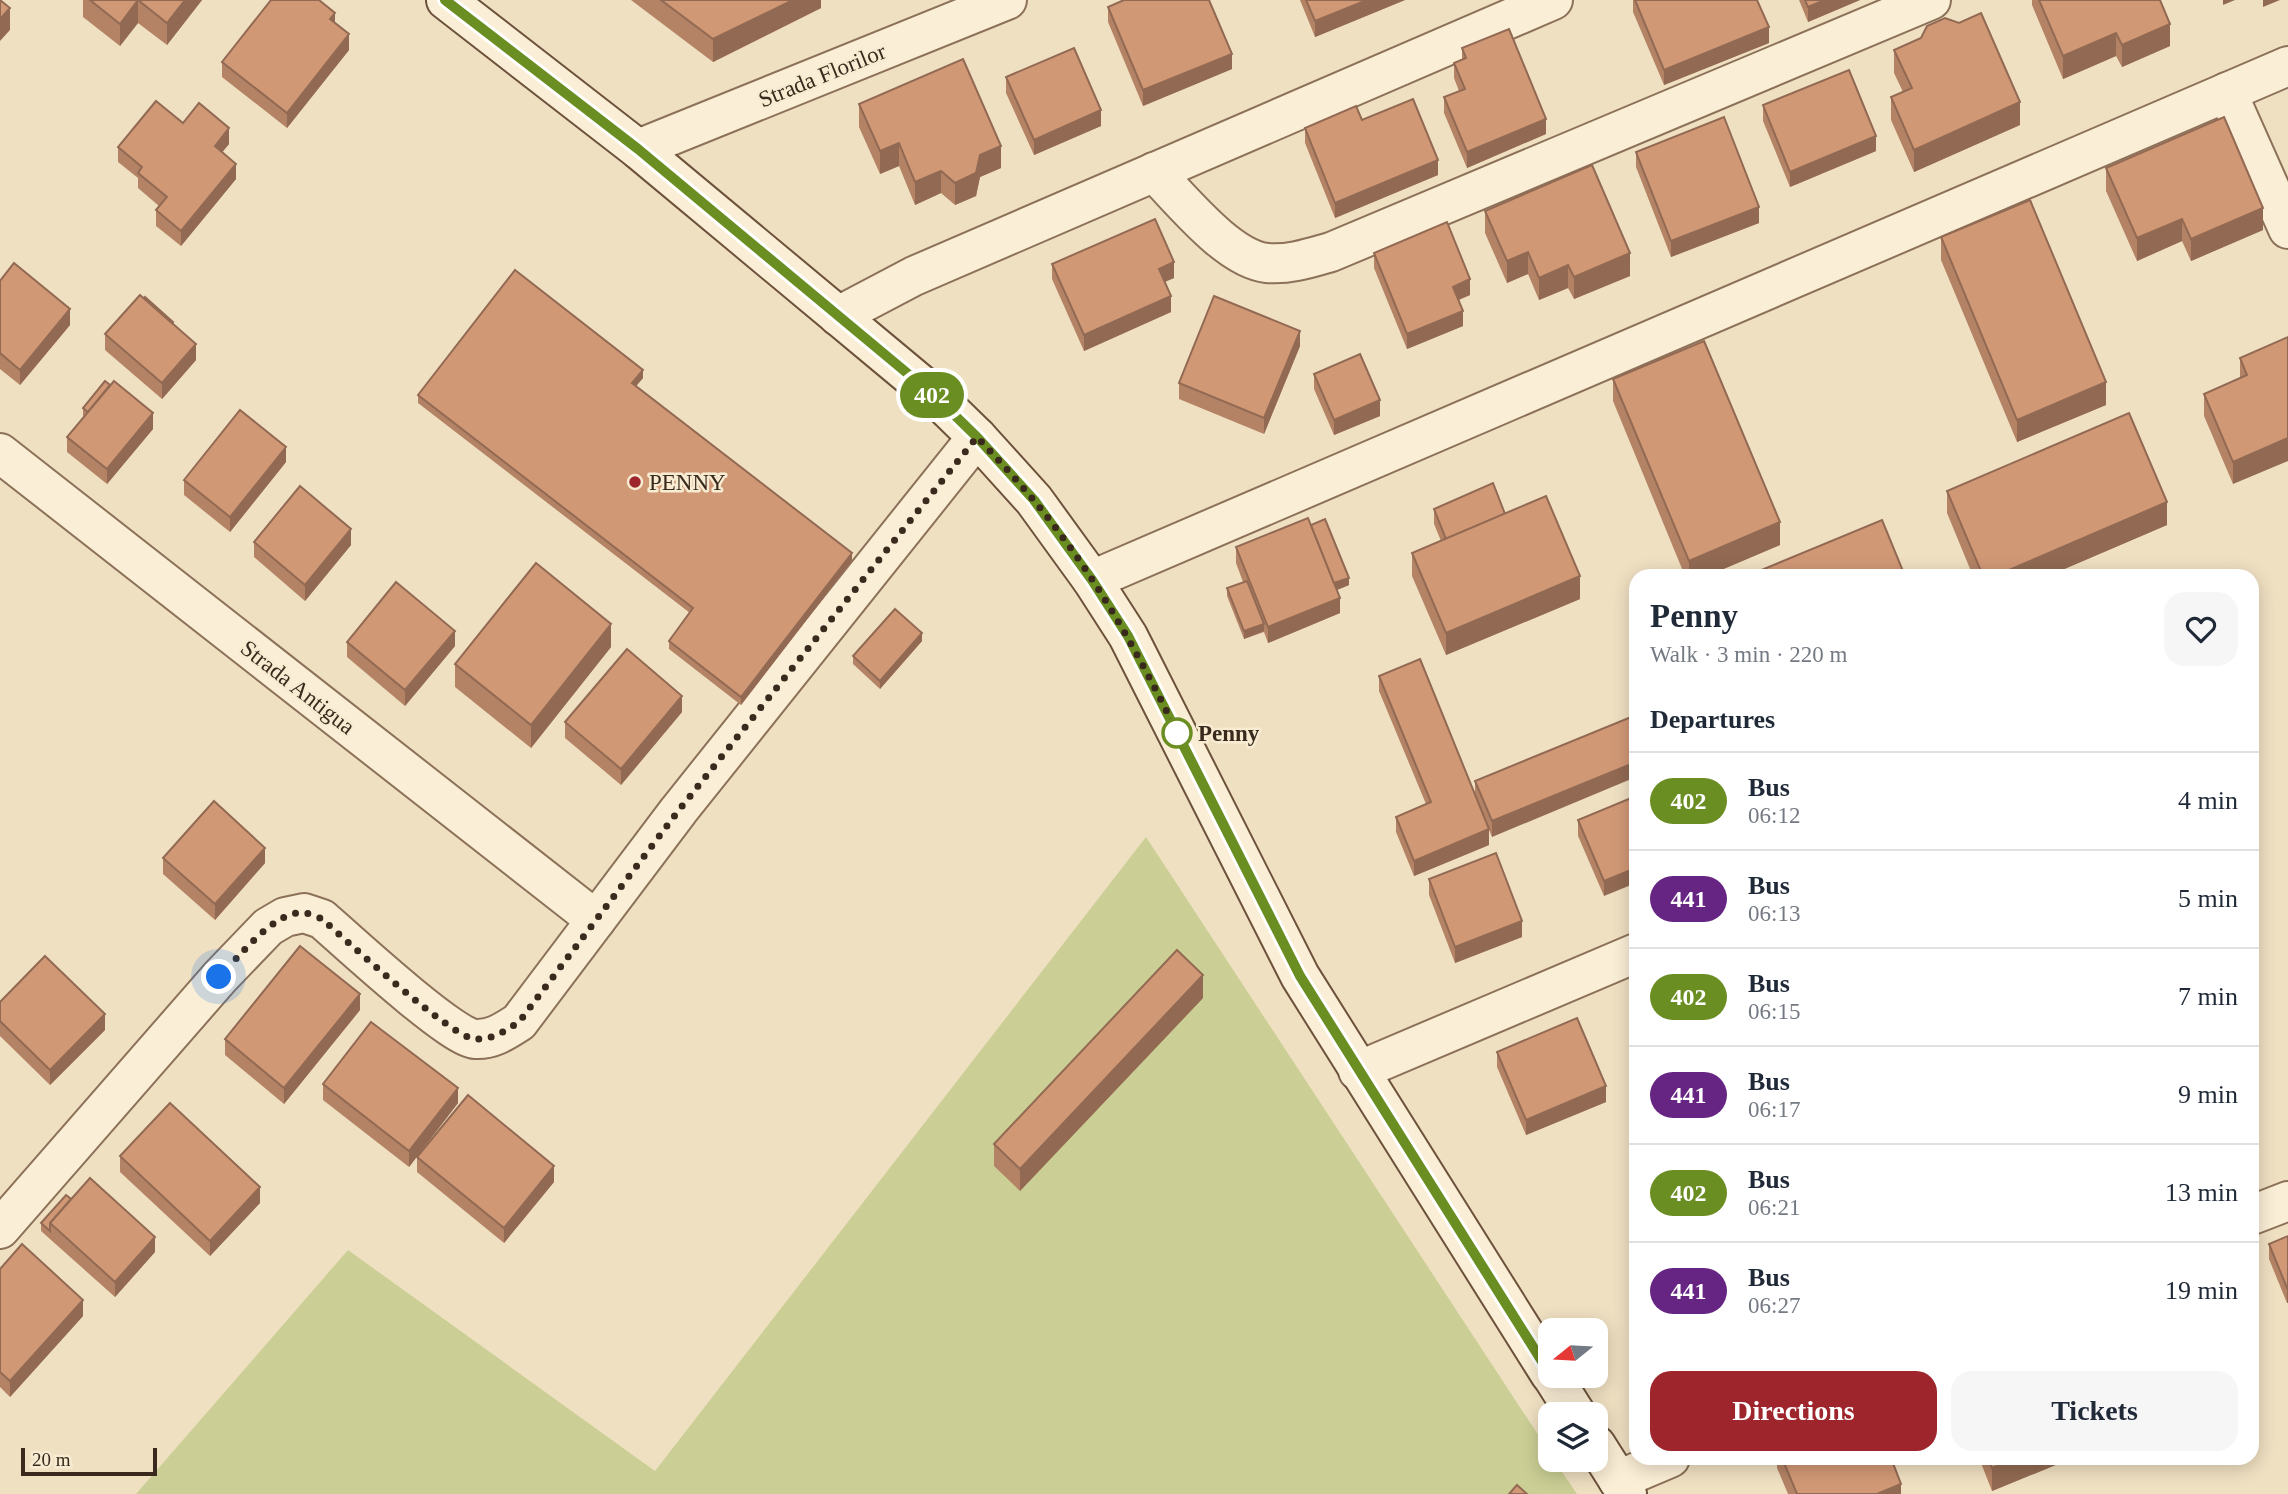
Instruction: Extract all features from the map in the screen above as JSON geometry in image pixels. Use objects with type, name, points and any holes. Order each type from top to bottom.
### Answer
[{"type":"street","points":[[446,0],[638,149],[937,398],[977,437],[1034,500],[1092,580],[1128,636],[1233,849],[1300,976],[1538,1355]]},
{"type":"street","name":"Strada Florilor","points":[[638,149],[1007,0]]},
{"type":"street","points":[[838,316],[914,276],[1553,0]]},
{"type":"street","points":[[1154,172],[1226,245],[1245,257],[1266,263],[1293,262],[1331,253],[1931,0]]},
{"type":"street","points":[[1092,580],[2288,66]]},
{"type":"street","points":[[2227,92],[2288,229]]},
{"type":"street","points":[[0,1229],[219,977],[268,928],[285,917],[304,913],[322,919],[448,1027],[473,1040],[497,1036],[519,1022],[679,810],[977,437]]},
{"type":"street","name":"Strada Antigua","points":[[0,453],[596,920]]},
{"type":"street","points":[[1358,1071],[1629,956]]},
{"type":"street","points":[[2259,1212],[2288,1200]]},
{"type":"street","points":[[1608,1464],[1623,1487],[1659,1465]]},
{"type":"green space","points":[[1146,837],[1538,1435],[1538,1472],[1562,1472],[1577,1494],[136,1494],[348,1250],[655,1471]]},
{"type":"building","points":[[0,0],[10,8],[0,19]]},
{"type":"building","points":[[90,0],[138,0],[120,24]]},
{"type":"building","points":[[138,0],[185,0],[167,23]]},
{"type":"building","points":[[271,0],[319,0],[335,13],[330,19],[349,34],[287,113],[222,62]]},
{"type":"building","points":[[661,0],[793,0],[713,39]]},
{"type":"building","points":[[1124,0],[1209,0],[1232,54],[1143,90],[1108,7]]},
{"type":"building","points":[[1306,0],[1367,0],[1315,21]]},
{"type":"building","points":[[1635,0],[1757,0],[1769,27],[1664,70]]},
{"type":"building","points":[[1805,0],[1825,0],[1808,7]]},
{"type":"building","points":[[2039,0],[2160,0],[2170,24],[2122,45],[2116,33],[2063,56]]},
{"type":"building","points":[[1981,13],[2020,102],[1914,150],[1891,97],[1912,88],[1894,50],[1921,38],[1927,26],[1945,18],[1959,23]]},
{"type":"building","points":[[1509,29],[1546,119],[1467,152],[1444,97],[1465,89],[1454,63],[1466,58],[1462,48]]},
{"type":"building","points":[[1074,48],[1101,110],[1034,140],[1006,77]]},
{"type":"building","points":[[963,59],[1001,146],[980,155],[976,173],[955,183],[941,171],[915,182],[899,143],[880,151],[859,104]]},
{"type":"building","points":[[1849,70],[1876,136],[1790,172],[1763,105]]},
{"type":"building","points":[[1413,99],[1438,160],[1335,203],[1305,128],[1356,106],[1362,120]]},
{"type":"building","points":[[156,101],[183,123],[199,103],[229,128],[215,146],[236,164],[181,231],[156,210],[167,197],[138,173],[142,167],[118,147]]},
{"type":"building","points":[[1724,117],[1759,207],[1671,241],[1636,152]]},
{"type":"building","points":[[2224,117],[2263,208],[2191,239],[2182,219],[2137,238],[2106,168]]},
{"type":"building","points":[[1592,165],[1630,253],[1574,277],[1568,265],[1539,278],[1528,252],[1507,261],[1485,211]]},
{"type":"building","points":[[2030,200],[2106,382],[2017,420],[1941,237]]},
{"type":"building","points":[[1155,219],[1174,262],[1159,269],[1171,296],[1084,335],[1052,264]]},
{"type":"building","points":[[1447,222],[1470,279],[1453,287],[1463,311],[1407,334],[1374,253]]},
{"type":"building","points":[[14,263],[70,309],[20,370],[0,353],[0,281]]},
{"type":"building","name":"PENNY","points":[[515,270],[643,370],[632,383],[852,553],[741,697],[669,641],[693,608],[418,395]]},
{"type":"building","points":[[140,295],[196,344],[162,383],[105,334]]},
{"type":"building","points":[[1214,296],[1300,331],[1264,418],[1179,383]]},
{"type":"building","points":[[145,297],[173,322],[144,298]]},
{"type":"building","points":[[2288,337],[2288,438],[2233,462],[2204,394],[2247,375],[2240,358]]},
{"type":"building","points":[[1704,341],[1780,522],[1689,561],[1613,379]]},
{"type":"building","points":[[1360,354],[1380,400],[1334,420],[1314,374]]},
{"type":"building","points":[[105,381],[110,385],[88,412],[83,408]]},
{"type":"building","points":[[114,381],[153,413],[107,469],[67,437]]},
{"type":"building","points":[[240,410],[286,447],[230,517],[184,480]]},
{"type":"building","points":[[2129,413],[2167,502],[2011,569],[1980,569],[1947,491]]},
{"type":"building","points":[[1493,483],[1505,514],[1446,539],[1434,509]]},
{"type":"building","points":[[300,486],[351,529],[305,585],[254,542]]},
{"type":"building","points":[[1546,496],[1580,576],[1446,633],[1412,553]]},
{"type":"building","points":[[1308,518],[1340,598],[1268,627],[1236,547]]},
{"type":"building","points":[[1325,519],[1349,578],[1334,583],[1311,525]]},
{"type":"building","points":[[1882,520],[1902,569],[1764,569]]},
{"type":"building","points":[[536,563],[611,624],[531,725],[455,664]]},
{"type":"building","points":[[1247,581],[1264,624],[1244,631],[1227,588]]},
{"type":"building","points":[[396,582],[455,631],[405,690],[347,642]]},
{"type":"building","points":[[895,609],[922,633],[880,681],[853,656]]},
{"type":"building","points":[[627,649],[682,696],[621,769],[565,722]]},
{"type":"building","points":[[1420,659],[1489,829],[1414,861],[1396,817],[1431,802],[1379,676]]},
{"type":"building","points":[[1629,718],[1629,765],[1492,821],[1475,781]]},
{"type":"building","points":[[1629,799],[1629,871],[1604,881],[1578,820]]},
{"type":"building","points":[[214,801],[265,848],[215,904],[163,858]]},
{"type":"building","points":[[1496,853],[1522,921],[1455,947],[1429,879]]},
{"type":"building","points":[[300,946],[360,994],[284,1088],[225,1039]]},
{"type":"building","points":[[1177,950],[1203,975],[1020,1169],[994,1144]]},
{"type":"building","points":[[45,956],[105,1014],[50,1070],[0,1021],[0,1002]]},
{"type":"building","points":[[1577,1018],[1606,1086],[1526,1120],[1497,1052]]},
{"type":"building","points":[[371,1022],[458,1088],[409,1151],[323,1084]]},
{"type":"building","points":[[468,1095],[554,1166],[504,1228],[417,1157]]},
{"type":"building","points":[[170,1103],[260,1187],[210,1241],[120,1156]]},
{"type":"building","points":[[90,1178],[155,1237],[115,1282],[50,1223]]},
{"type":"building","points":[[66,1195],[71,1199],[50,1223],[50,1231],[41,1223]]},
{"type":"building","points":[[2288,1236],[2288,1287],[2287,1288],[2269,1244]]},
{"type":"building","points":[[22,1244],[83,1300],[10,1381],[0,1372],[0,1269]]},
{"type":"building","points":[[1785,1465],[1894,1465],[1901,1484],[1877,1494],[1797,1494]]},
{"type":"building","points":[[1517,1485],[1527,1494],[1509,1494]]},
{"type":"bus line","name":"402","points":[[445,0],[638,149],[937,398],[977,437],[1034,500],[1064,539],[1128,636],[1233,849],[1300,976],[1538,1355]]},
{"type":"place","name":"PENNY","points":[[635,482]]},
{"type":"place","name":"Penny","points":[[1177,733]]},
{"type":"route","points":[[219,977],[268,928],[285,917],[304,913],[322,919],[448,1027],[473,1040],[497,1036],[519,1022],[679,810],[977,437],[1034,500],[1092,580],[1128,636],[1180,738],[1177,733]]}]
